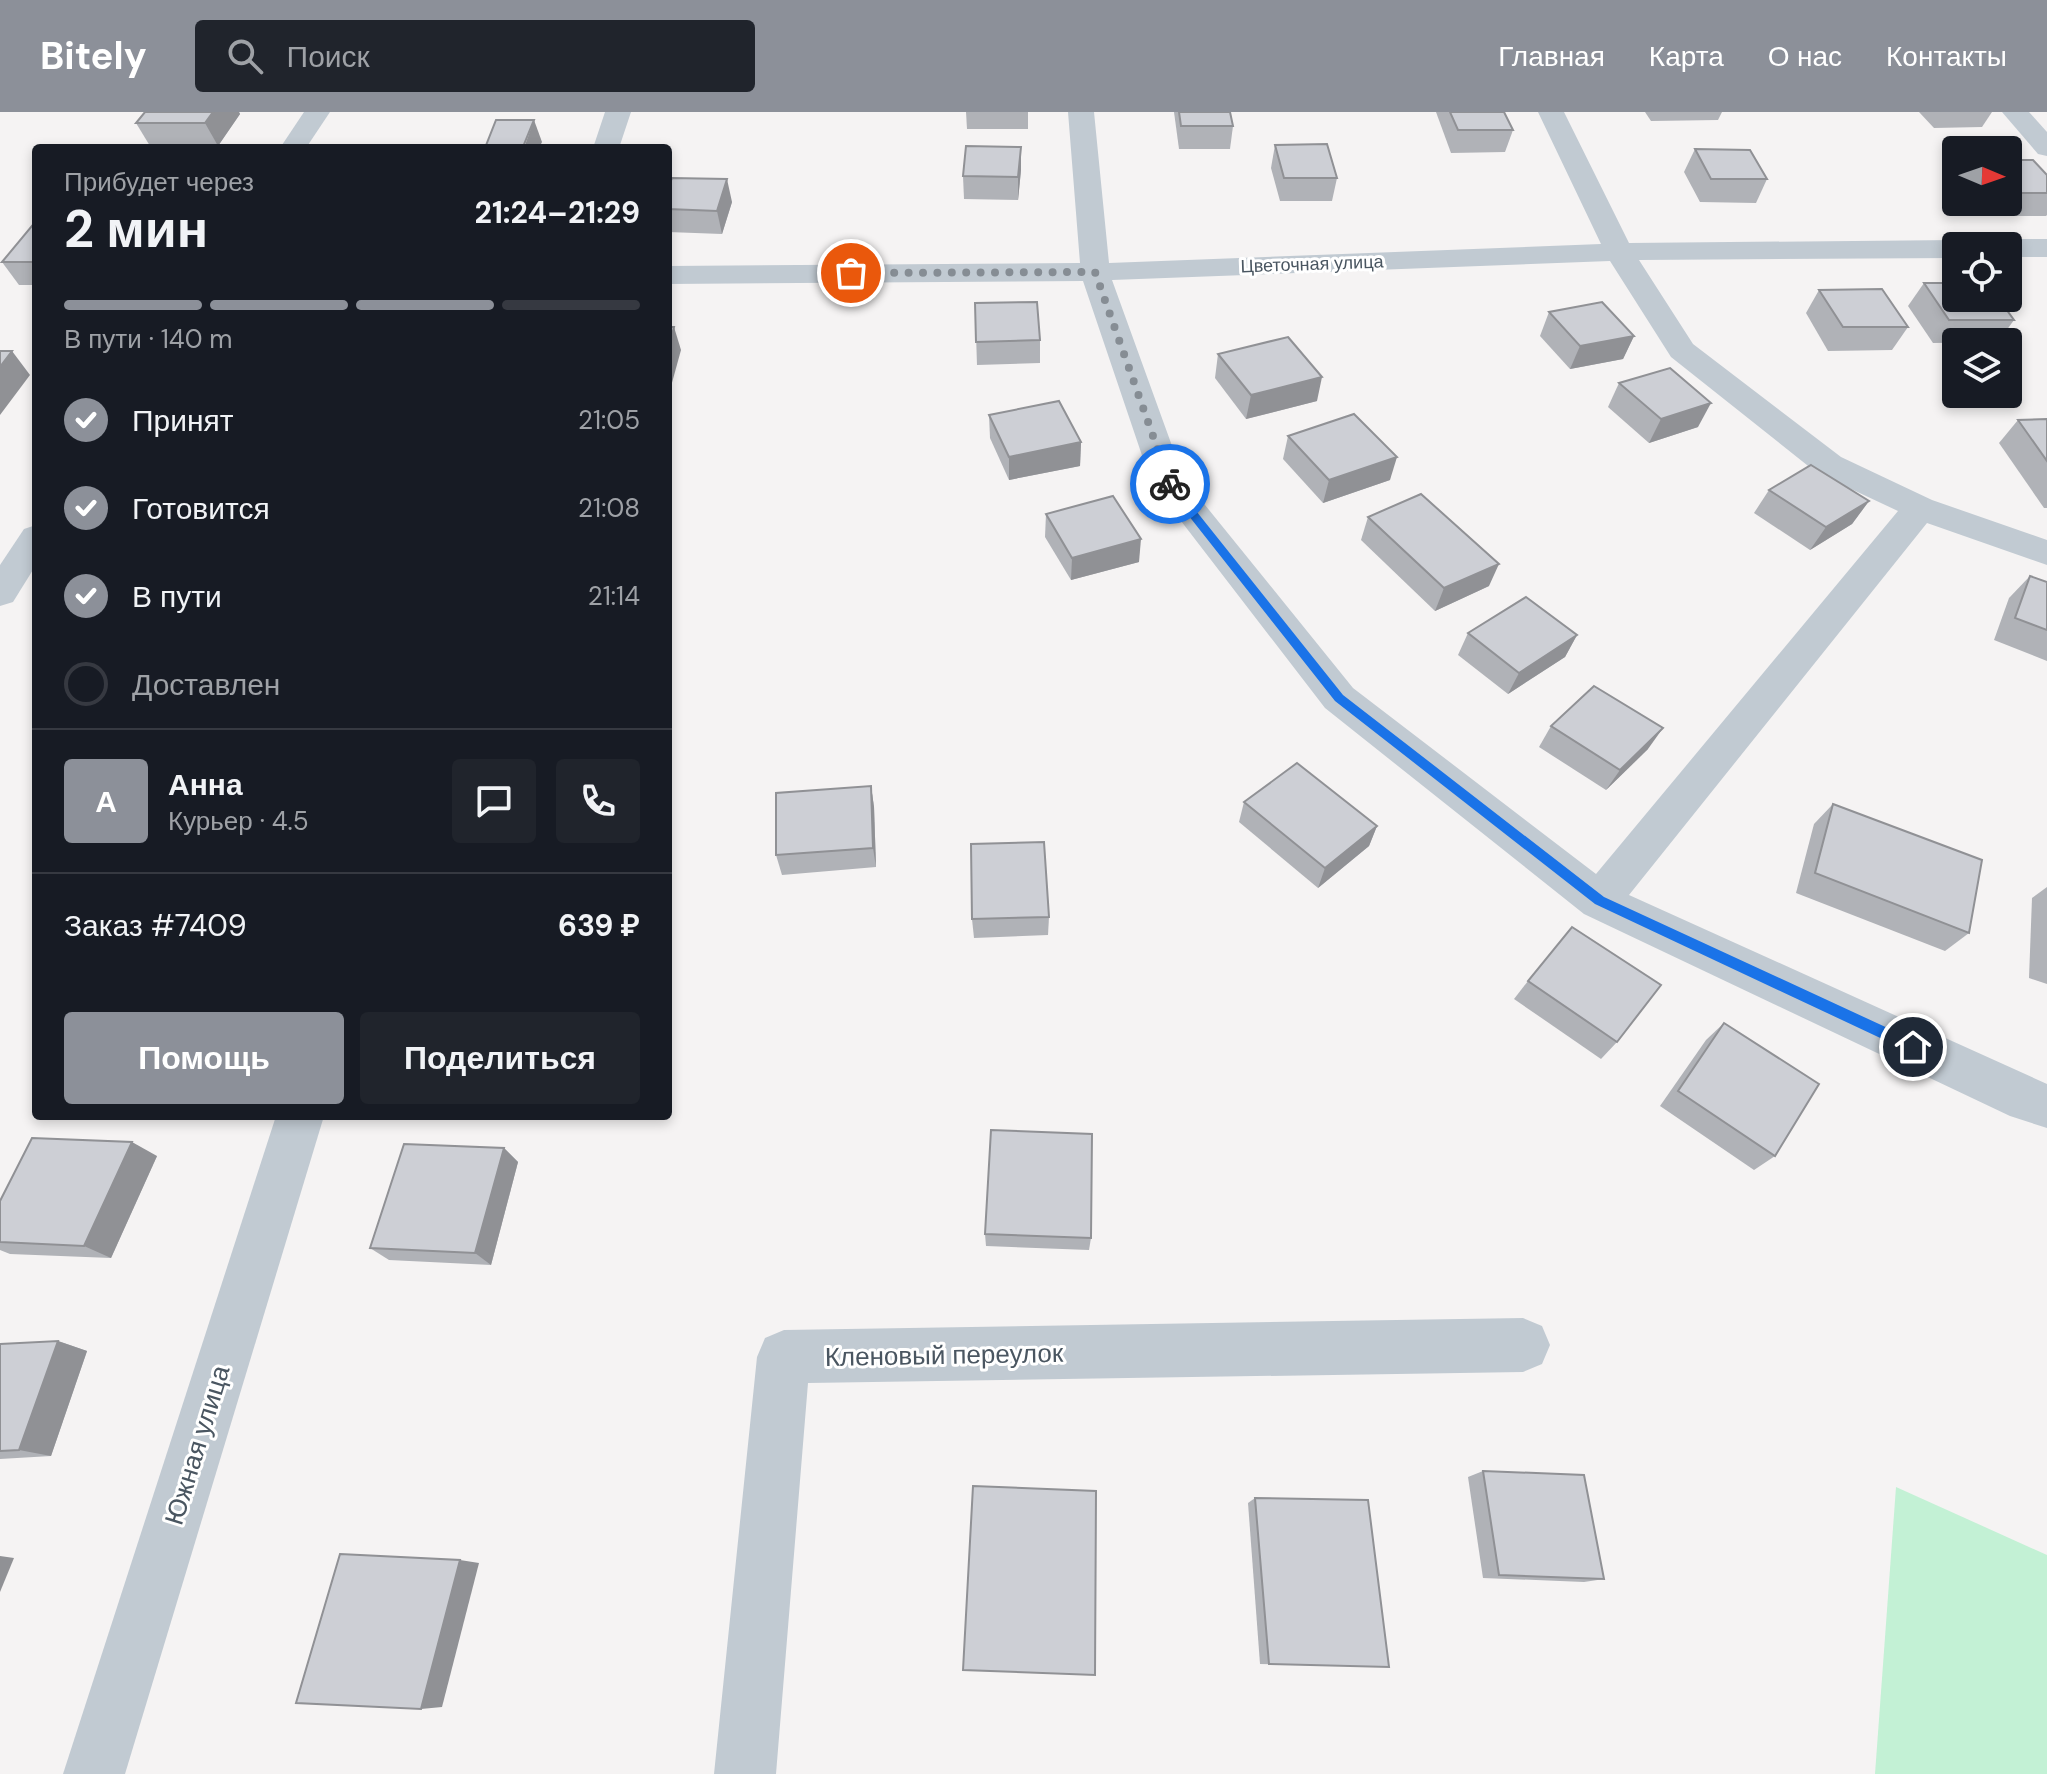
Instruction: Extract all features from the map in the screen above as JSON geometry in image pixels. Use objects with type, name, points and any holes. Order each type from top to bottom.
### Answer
[{"type":"street","points":[[296,144],[317,112]]},
{"type":"street","points":[[607,144],[618,112]]},
{"type":"street","points":[[1081,112],[1095,272],[1168,482],[1339,698],[1599,901],[2027,1100],[2047,1106]]},
{"type":"street","points":[[1551,112],[1619,252],[1682,350],[1829,465],[1920,508],[2047,553]]},
{"type":"street","points":[[2015,112],[2047,148]]},
{"type":"street","points":[[2022,248],[2047,248]]},
{"type":"street","name":"Цветочная улица","points":[[672,275],[1095,272],[1619,252],[1942,249]]},
{"type":"street","points":[[1599,901],[1920,508]]},
{"type":"street","points":[[0,593],[32,543]]},
{"type":"street","name":"Южная улица","points":[[94,1774],[299,1120]]},
{"type":"street","name":"Кленовый переулок","points":[[745,1774],[784,1357],[1523,1345]]},
{"type":"green space","points":[[1896,1487],[2047,1555],[2047,1774],[1875,1774]]},
{"type":"building","points":[[145,112],[213,112],[205,123],[136,123]]},
{"type":"building","points":[[1179,112],[1230,112],[1233,126],[1181,126]]},
{"type":"building","points":[[1450,112],[1504,112],[1513,130],[1458,130]]},
{"type":"building","points":[[496,120],[534,120],[524,144],[487,144]]},
{"type":"building","points":[[1327,144],[1337,178],[1284,178],[1275,145]]},
{"type":"building","points":[[966,146],[1021,147],[1018,177],[963,176]]},
{"type":"building","points":[[1695,149],[1750,150],[1767,179],[1711,179]]},
{"type":"building","points":[[2022,160],[2033,160],[2047,175],[2047,193],[2022,193]]},
{"type":"building","points":[[672,178],[727,179],[717,211],[672,209]]},
{"type":"building","points":[[32,226],[32,262],[2,262]]},
{"type":"building","points":[[1924,283],[1942,283],[1942,310]]},
{"type":"building","points":[[1882,289],[1908,327],[1843,327],[1819,290]]},
{"type":"building","points":[[1037,302],[1040,340],[976,342],[975,303]]},
{"type":"building","points":[[1602,302],[1634,336],[1580,346],[1549,312]]},
{"type":"building","points":[[1944,312],[2008,312],[2014,320],[1949,320]]},
{"type":"building","points":[[1288,337],[1322,377],[1251,395],[1218,354]]},
{"type":"building","points":[[0,351],[12,351],[0,367]]},
{"type":"building","points":[[1670,368],[1711,403],[1661,419],[1619,383]]},
{"type":"building","points":[[1059,401],[1081,442],[1009,457],[989,415]]},
{"type":"building","points":[[1354,414],[1397,457],[1329,480],[1288,436]]},
{"type":"building","points":[[2047,419],[2047,461],[2018,420]]},
{"type":"building","points":[[1811,465],[1869,501],[1826,527],[1769,490]]},
{"type":"building","points":[[1421,494],[1499,564],[1444,588],[1368,517]]},
{"type":"building","points":[[1113,496],[1141,539],[1072,558],[1046,514]]},
{"type":"building","points":[[2030,576],[2047,582],[2047,630],[2015,618]]},
{"type":"building","points":[[1526,597],[1577,635],[1519,673],[1468,633]]},
{"type":"building","points":[[1594,686],[1663,728],[1620,770],[1551,726]]},
{"type":"building","points":[[1297,763],[1377,826],[1325,868],[1244,802]]},
{"type":"building","points":[[871,786],[873,848],[776,855],[776,793]]},
{"type":"building","points":[[1833,804],[1982,860],[1969,933],[1815,873]]},
{"type":"building","points":[[1044,842],[1049,917],[972,919],[971,844]]},
{"type":"building","points":[[1572,927],[1661,985],[1617,1042],[1528,981]]},
{"type":"building","points":[[1724,1023],[1819,1084],[1775,1156],[1678,1091]]},
{"type":"building","points":[[991,1130],[1092,1134],[1091,1238],[985,1234]]},
{"type":"building","points":[[32,1138],[132,1142],[84,1246],[0,1242],[0,1201]]},
{"type":"building","points":[[404,1144],[504,1148],[475,1253],[370,1248]]},
{"type":"building","points":[[58,1341],[19,1450],[0,1451],[0,1344]]},
{"type":"building","points":[[1483,1471],[1584,1475],[1604,1579],[1499,1575]]},
{"type":"building","points":[[973,1486],[1096,1491],[1095,1675],[963,1670]]},
{"type":"building","points":[[1255,1498],[1368,1500],[1389,1667],[1269,1664]]},
{"type":"building","points":[[340,1554],[460,1560],[421,1709],[296,1703]]},
{"type":"way so far","points":[[851,273],[1095,272],[1170,484]]},
{"type":"route","points":[[1170,484],[1339,698],[1599,901],[1913,1047]]}]
